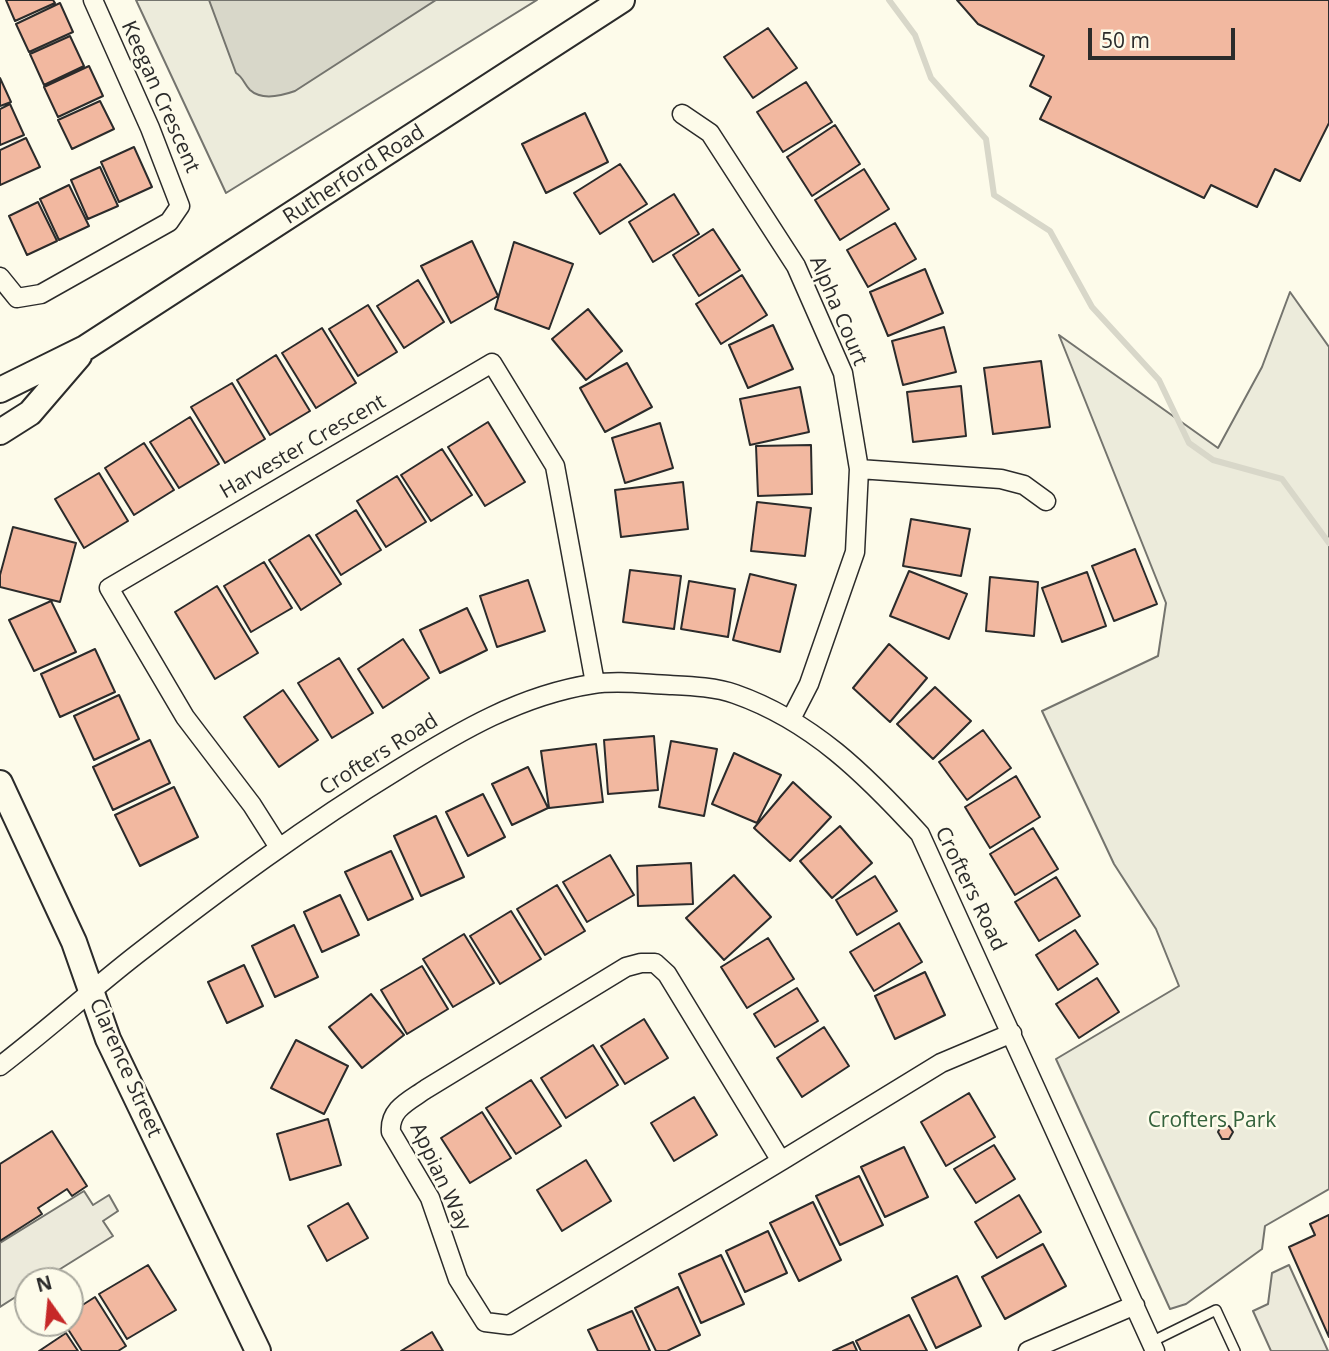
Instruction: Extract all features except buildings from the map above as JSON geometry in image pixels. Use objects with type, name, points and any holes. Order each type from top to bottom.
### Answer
[{"type":"main road","name":"Rutherford Road","points":[[0,390],[85,348],[622,0]]},
{"type":"main road","name":"Rutherford Road","points":[[0,432],[30,413],[85,348]]},
{"type":"main road","name":"Clarence Street","points":[[0,783],[74,942],[108,1039],[258,1351]]},
{"type":"street","name":"Keegan Crescent","points":[[0,277],[18,298],[41,294],[169,222],[180,206],[160,152],[93,0]]},
{"type":"street","name":"Alpha Court","points":[[682,114],[710,133],[796,266],[843,373],[859,469],[855,552],[809,684],[791,719]]},
{"type":"street","name":"Harvester Crescent","points":[[278,846],[252,804],[185,717],[109,588],[492,363],[555,466],[596,683]]},
{"type":"street","points":[[859,469],[1001,479],[1024,485],[1046,501]]},
{"type":"street","name":"Crofters Road","points":[[0,1066],[278,846],[379,781],[494,714],[522,702],[596,683],[687,686],[733,693],[791,719],[820,737],[869,778],[920,834],[1153,1346]]},
{"type":"street","name":"Appian Way","points":[[781,1161],[667,974],[655,963],[626,967],[426,1089],[397,1109],[390,1119],[391,1132],[439,1217],[458,1279],[485,1322],[496,1326],[509,1325],[781,1161],[941,1063],[1012,1032]]},
{"type":"street","points":[[1028,1351],[1135,1305]]},
{"type":"lane","points":[[1153,1346],[1216,1310],[1235,1351]]},
{"type":"green space","points":[[136,0],[537,0],[226,193]]},
{"type":"green space","name":"Crofters Park","points":[[1290,292],[1329,347],[1329,1189],[1265,1226],[1262,1249],[1186,1304],[1170,1309],[1056,1059],[1179,986],[1156,929],[1114,864],[1042,711],[1158,656],[1166,603],[1059,335],[1218,448],[1262,367]]},
{"type":"shaded area","points":[[209,0],[436,0],[295,91],[260,96],[250,90],[236,73]]},
{"type":"shaded area","points":[[84,1191],[93,1205],[109,1195],[118,1211],[103,1221],[113,1236],[63,1267],[14,1267],[14,1298],[0,1307],[0,1243]]},
{"type":"shaded area","points":[[1289,1265],[1328,1351],[1271,1351],[1253,1311],[1268,1304],[1272,1273]]},
{"type":"waterway","points":[[889,0],[915,35],[931,78],[986,139],[994,195],[1050,231],[1092,307],[1159,380],[1189,443],[1213,460],[1282,479],[1329,543]]}]
